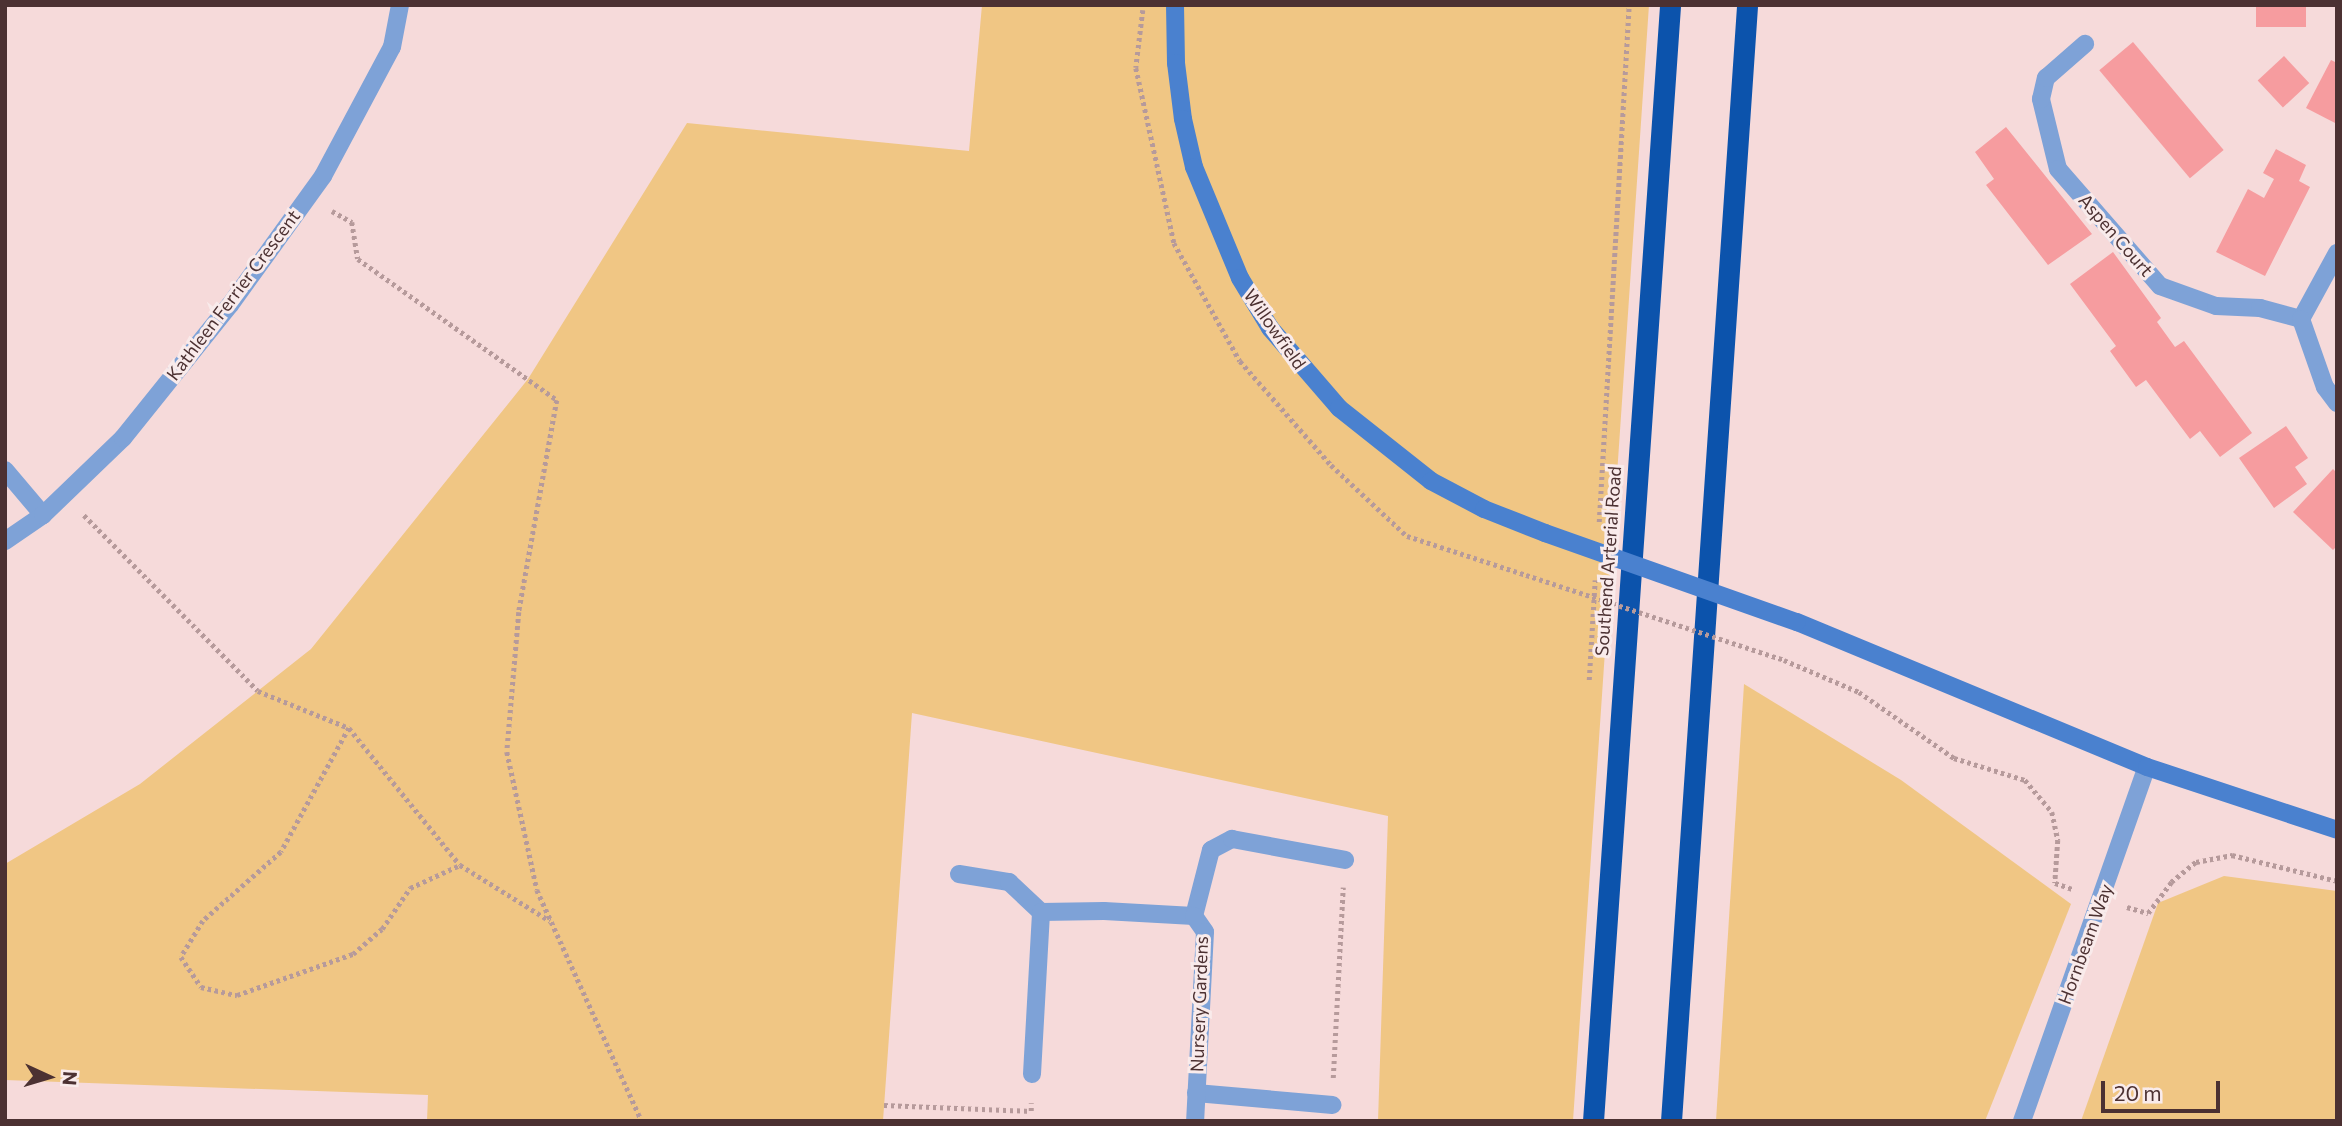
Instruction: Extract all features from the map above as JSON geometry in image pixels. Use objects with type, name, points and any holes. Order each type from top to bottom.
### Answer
[{"type":"highway","name":"Southend Arterial Road","points":[[1593,1121],[1670,5]]},
{"type":"highway","points":[[1671,1121],[1747,5]]},
{"type":"street","name":"Kathleen Ferrier Crescent","points":[[5,541],[43,514],[122,438],[230,305],[323,176],[392,47],[400,5]]},
{"type":"street","name":"Willowfield","points":[[1175,5],[1178,74],[1194,167],[1240,278],[1270,328],[1339,408],[1431,481],[1484,509],[1797,622],[2147,766],[2337,830]]},
{"type":"street","name":"Aspen Court","points":[[2085,44],[2046,78],[2041,99],[2058,169],[2160,286],[2216,306],[2260,308],[2301,319]]},
{"type":"street","points":[[2337,253],[2301,319],[2325,387],[2337,403]]},
{"type":"street","points":[[5,470],[43,514]]},
{"type":"street","name":"Hornbeam Way","points":[[2022,1121],[2147,766]]},
{"type":"street","points":[[1194,916],[1211,850],[1232,839],[1345,860]]},
{"type":"street","points":[[959,874],[1009,882],[1041,912],[1032,1074]]},
{"type":"street","name":"Nursery Gardens","points":[[1041,912],[1104,911],[1194,916],[1205,932],[1195,1121]]},
{"type":"street","points":[[1196,1093],[1332,1105]]},
{"type":"path","points":[[307,197],[352,222],[358,259],[557,400],[519,612],[507,752],[537,890],[642,1121]]},
{"type":"path","points":[[63,494],[258,691],[349,728],[460,865],[550,921]]},
{"type":"path","points":[[1526,575],[1784,660],[1859,692],[1954,758],[2025,780],[2052,812],[2058,840],[2055,883],[2080,891]]},
{"type":"path","points":[[349,728],[281,852],[203,921],[181,957],[201,987],[237,995],[353,954],[382,929],[410,888],[460,865]]},
{"type":"path","points":[[2123,905],[2148,913],[2171,882],[2196,862],[2232,855],[2337,881]]},
{"type":"path","points":[[1332,1105],[1345,860]]},
{"type":"path","points":[[884,1105],[1031,1111],[1032,1074]]},
{"type":"shaded area","points":[[982,5],[1649,5],[1573,1121],[1378,1121],[1388,816],[912,713],[883,1121],[427,1121],[428,1095],[5,1080],[5,864],[140,784],[311,649],[528,379],[687,123],[969,151]]},
{"type":"shaded area","points":[[1744,684],[1901,780],[2071,904],[1985,1121],[1716,1121]]},
{"type":"shaded area","points":[[2224,876],[2337,891],[2337,1121],[2081,1121],[2158,903]]},
{"type":"building","points":[[2256,5],[2306,5],[2306,27],[2256,27]]},
{"type":"building","points":[[2133,42],[2224,150],[2190,178],[2099,70]]},
{"type":"building","points":[[2284,56],[2309,83],[2283,108],[2258,81]]},
{"type":"building","points":[[2331,60],[2337,63],[2337,124],[2306,108]]},
{"type":"building","points":[[2006,127],[2092,234],[2048,265],[1986,185],[1994,179],[1975,152]]},
{"type":"building","points":[[2276,149],[2306,165],[2299,181],[2310,187],[2265,276],[2216,252],[2248,189],[2264,198],[2274,179],[2263,173]]},
{"type":"building","points":[[2113,252],[2161,318],[2157,322],[2175,347],[2184,341],[2252,433],[2220,457],[2200,431],[2190,439],[2146,380],[2136,387],[2110,351],[2116,346],[2070,284]]},
{"type":"building","points":[[2286,426],[2308,458],[2295,467],[2307,484],[2274,508],[2239,458]]},
{"type":"building","points":[[2333,469],[2337,473],[2337,546],[2333,550],[2293,512]]}]
